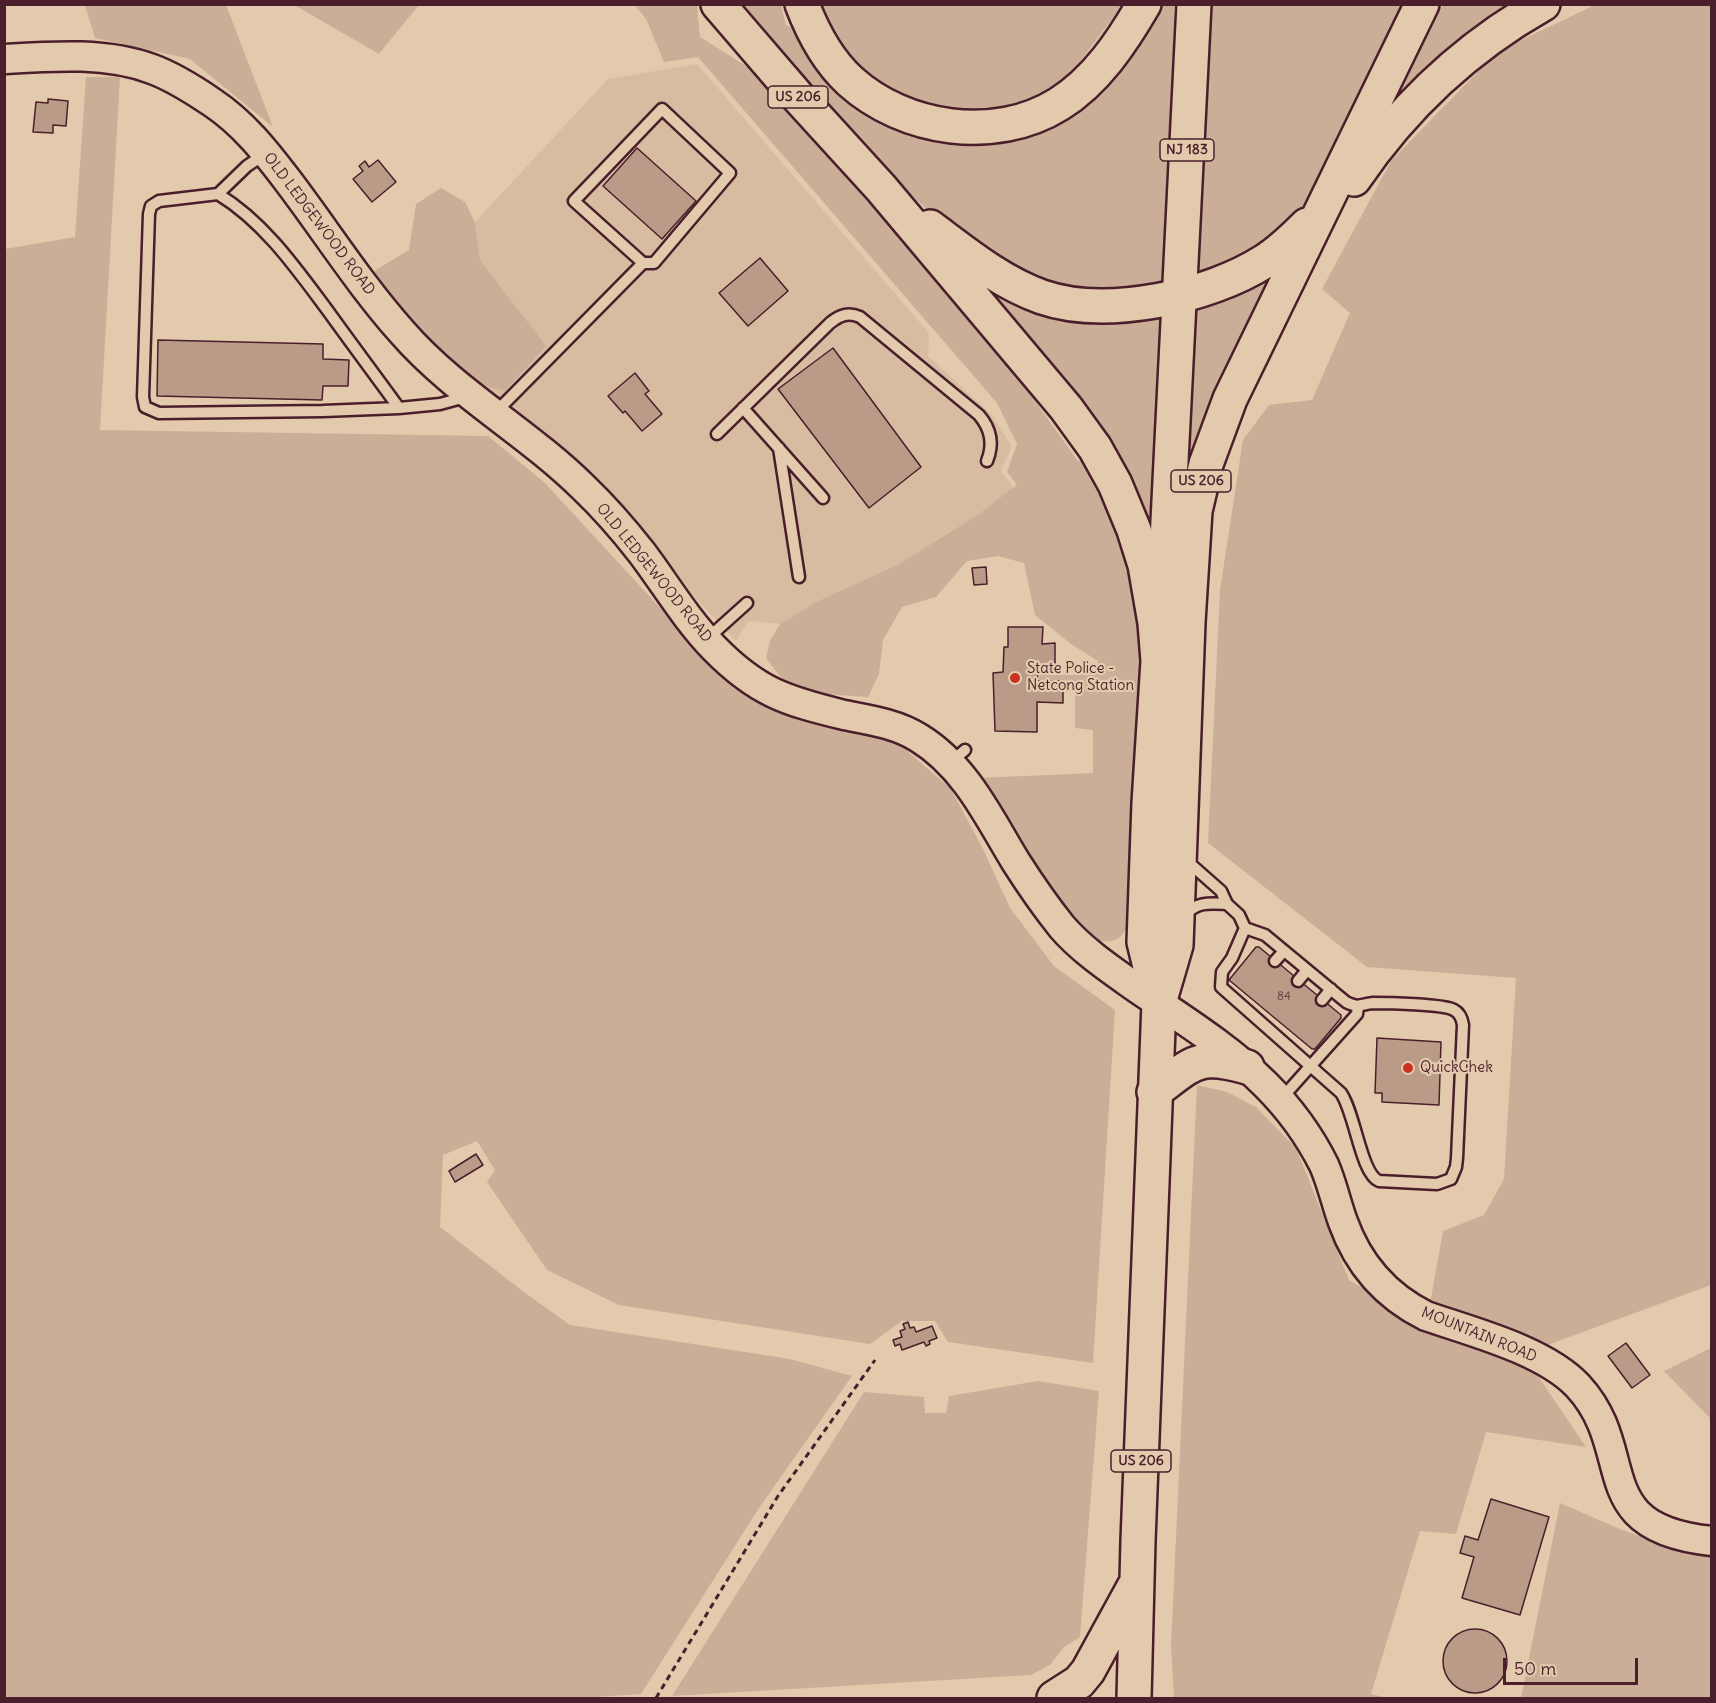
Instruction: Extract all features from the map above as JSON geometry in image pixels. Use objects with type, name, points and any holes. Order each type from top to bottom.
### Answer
[{"type":"main road","name":"US 206","points":[[718,4],[881,188],[1066,408],[1095,448],[1115,484],[1143,557],[1152,599],[1158,661],[1149,803],[1144,942],[1159,1003]]},
{"type":"main road","points":[[802,4],[819,42],[833,62],[850,81],[869,96],[909,117],[945,125],[978,127],[1003,124],[1034,116],[1057,106],[1077,92],[1100,68],[1130,28],[1144,4]]},
{"type":"main road","name":"NJ 183","points":[[1158,661],[1167,541],[1194,4]]},
{"type":"main road","name":"US 206","points":[[1134,1698],[1154,1092],[1159,1003],[1176,945],[1192,536],[1199,488],[1230,399],[1422,4]]},
{"type":"main road","points":[[881,188],[975,260],[1010,282],[1043,297],[1082,306],[1113,307],[1179,295],[1224,281],[1264,262],[1278,252],[1353,180],[1395,124],[1436,84],[1485,41],[1543,4]]},
{"type":"main road","points":[[1154,1092],[1197,1062],[1216,1060],[1247,1067]]},
{"type":"main road","points":[[1054,1698],[1078,1682],[1088,1671],[1137,1583]]},
{"type":"street","name":"OLD LEDGEWOOD ROAD","points":[[4,59],[53,56],[90,57],[130,63],[153,69],[186,85],[219,106],[244,128],[266,153],[401,331],[433,363],[580,484],[641,552],[684,613],[706,639],[738,670],[765,690],[796,703],[900,729],[919,738],[944,756],[958,757],[969,785],[1018,865],[1067,933],[1111,969],[1159,1003]]},
{"type":"street","name":"MOUNTAIN ROAD","points":[[1159,1003],[1247,1067],[1295,1117],[1330,1181],[1349,1236],[1358,1254],[1378,1281],[1398,1299],[1426,1316],[1521,1350],[1551,1365],[1576,1384],[1593,1407],[1605,1435],[1626,1500],[1635,1512],[1660,1530],[1676,1536],[1712,1541]]},
{"type":"lane","points":[[495,413],[643,263],[654,262],[730,173],[662,109],[574,201],[643,263]]},
{"type":"lane","points":[[266,153],[247,166],[218,194],[156,202],[150,210],[143,397],[145,407],[148,410],[159,412],[399,408],[452,402],[462,398],[467,392]]},
{"type":"lane","points":[[218,194],[234,204],[267,234],[293,263],[399,408]]},
{"type":"lane","points":[[717,434],[830,323],[841,315],[853,314],[860,316],[979,415],[987,426],[991,439],[987,461]]},
{"type":"lane","points":[[743,408],[823,498]]},
{"type":"lane","points":[[779,448],[799,577]]},
{"type":"lane","points":[[706,639],[747,603]]},
{"type":"lane","points":[[1179,836],[1190,865],[1221,891],[1227,904],[1239,915],[1245,928],[1265,935],[1346,1002],[1358,1007],[1373,1003],[1442,1007],[1454,1010],[1460,1015],[1463,1025],[1454,1175],[1445,1182],[1437,1184],[1375,1180],[1367,1167],[1344,1098],[1311,1066],[1223,990],[1220,977],[1232,958],[1245,928]]},
{"type":"lane","points":[[1176,925],[1195,906],[1208,903],[1227,904]]},
{"type":"lane","points":[[1275,962],[1284,951]]},
{"type":"lane","points":[[1298,981],[1307,970]]},
{"type":"lane","points":[[1322,1000],[1331,989]]},
{"type":"lane","points":[[1239,1004],[1246,995]]},
{"type":"lane","points":[[1280,1100],[1357,1014],[1358,1007]]},
{"type":"lane","points":[[1261,1023],[1270,1014]]},
{"type":"lane","points":[[1286,1044],[1294,1034]]},
{"type":"path","points":[[656,1698],[778,1496],[875,1360]]},
{"type":"shaded area","points":[[1444,4],[1524,5],[1388,116],[1392,95],[1435,6],[1441,8]]},
{"type":"shaded area","points":[[85,5],[226,5],[273,127],[190,59],[95,38]]},
{"type":"shaded area","points":[[288,5],[417,5],[379,54],[296,6]]},
{"type":"shaded area","points":[[635,5],[697,5],[700,37],[767,79],[1022,383],[1078,461],[1089,460],[1124,536],[1137,607],[1141,684],[1132,790],[1127,923],[1124,932],[1118,938],[1100,941],[1060,905],[978,778],[1093,773],[1093,730],[1075,728],[1075,689],[1063,689],[1063,681],[1037,681],[1038,675],[1096,675],[1098,661],[1071,644],[1035,615],[1024,563],[998,556],[967,561],[936,597],[902,607],[883,640],[879,674],[868,697],[824,694],[784,681],[766,658],[770,641],[780,624],[816,602],[897,565],[976,516],[1017,485],[1007,472],[1017,444],[997,403],[698,57],[664,62],[646,19]]},
{"type":"shaded area","points":[[735,5],[781,5],[786,25],[797,30],[857,99],[1042,123],[1157,5],[1174,5],[1178,80],[1169,282],[1122,296],[1047,286],[941,221],[879,168]]},
{"type":"shaded area","points":[[816,5],[1123,5],[1072,72],[1046,97],[1004,112],[926,111],[852,69]]},
{"type":"shaded area","points":[[1206,5],[1406,5],[1304,211],[1277,240],[1197,278]]},
{"type":"shaded area","points":[[1595,5],[1711,5],[1711,1285],[1523,1354],[1586,1447],[1486,1432],[1456,1534],[1420,1531],[1371,1694],[1388,1698],[1174,1698],[1171,1645],[1197,1085],[1227,1092],[1256,1107],[1296,1148],[1349,1280],[1426,1326],[1443,1231],[1484,1215],[1504,1179],[1516,978],[1367,967],[1208,843],[1220,590],[1243,440],[1269,405],[1312,400],[1350,313],[1322,289],[1391,161],[1498,51]]},
{"type":"shaded area","points":[[697,64],[929,333],[928,356],[991,414],[1012,446],[1001,471],[1014,488],[976,516],[897,565],[816,602],[780,624],[749,621],[736,641],[529,423],[484,387],[532,337],[480,260],[475,222],[608,79]]},
{"type":"shaded area","points":[[86,77],[120,77],[100,430],[488,436],[544,482],[735,689],[824,723],[897,742],[951,789],[983,849],[1010,908],[1054,966],[1115,1010],[1093,1363],[948,1342],[935,1321],[902,1321],[870,1344],[619,1305],[547,1270],[487,1182],[495,1170],[477,1141],[443,1155],[440,1227],[570,1325],[790,1359],[852,1376],[759,1508],[641,1694],[583,1698],[5,1698],[5,249],[75,237]]},
{"type":"shaded area","points":[[441,188],[465,202],[475,222],[480,260],[546,346],[505,391],[472,383],[417,328],[374,271],[409,250],[416,204]]},
{"type":"shaded area","points":[[1285,256],[1183,505],[1192,303]]},
{"type":"shaded area","points":[[971,273],[1162,309],[1156,550]]},
{"type":"shaded area","points":[[1711,1348],[1711,1419],[1664,1371]]},
{"type":"shaded area","points":[[1038,1381],[1099,1391],[1080,1637],[1064,1647],[1050,1665],[1031,1675],[672,1696],[864,1392],[924,1397],[925,1413],[946,1413],[949,1396]]},
{"type":"shaded area","points":[[1560,1503],[1620,1529],[1686,1553],[1711,1554],[1711,1698],[1521,1698]]},
{"type":"building","points":[[48,99],[68,101],[66,126],[53,125],[53,133],[33,132],[36,102],[48,103]]},
{"type":"building","points":[[637,148],[696,201],[662,239],[603,186]]},
{"type":"building","points":[[378,160],[396,182],[372,202],[353,179],[363,171],[359,166],[365,161],[369,167]]},
{"type":"building","points":[[760,258],[788,291],[748,326],[719,293]]},
{"type":"building","points":[[158,340],[323,344],[323,359],[349,360],[348,386],[323,386],[322,400],[157,396]]},
{"type":"building","points":[[833,348],[921,467],[869,508],[778,389]]},
{"type":"building","points":[[635,373],[649,391],[645,394],[662,414],[642,431],[608,396]]},
{"type":"building","points":[[986,567],[987,584],[974,585],[972,568]]},
{"type":"building","name":"State Police - Netcong Station","points":[[1008,627],[1043,627],[1042,644],[1055,643],[1055,670],[1038,670],[1037,681],[1063,681],[1063,703],[1037,702],[1037,732],[995,731],[993,673],[1003,672],[1004,647],[1008,647]]},
{"type":"building","points":[[1256,947],[1259,947],[1341,1015],[1341,1018],[1315,1049],[1312,1049],[1229,980]]},
{"type":"building","name":"QuickChek","points":[[1377,1038],[1441,1042],[1439,1105],[1382,1102],[1382,1093],[1375,1093]]},
{"type":"building","points":[[476,1154],[483,1165],[455,1182],[449,1171]]},
{"type":"building","points":[[908,1322],[910,1328],[914,1327],[916,1332],[932,1326],[937,1338],[929,1341],[930,1344],[926,1346],[924,1342],[902,1350],[900,1344],[895,1346],[893,1340],[902,1337],[900,1331],[905,1329],[903,1324]]},
{"type":"building","points":[[1626,1343],[1650,1375],[1632,1388],[1608,1356]]},
{"type":"building","points":[[1491,1499],[1549,1517],[1520,1615],[1462,1598],[1474,1557],[1460,1553],[1465,1536],[1478,1540]]},
{"type":"building","points":[[1475,1629],[1493,1635],[1501,1643],[1507,1661],[1501,1679],[1493,1687],[1475,1693],[1457,1687],[1449,1679],[1443,1661],[1449,1643],[1457,1635]]},
{"type":"place","name":"State Police - Netcong Station","points":[[1015,678]]},
{"type":"place","name":"QuickChek","points":[[1408,1068]]}]
